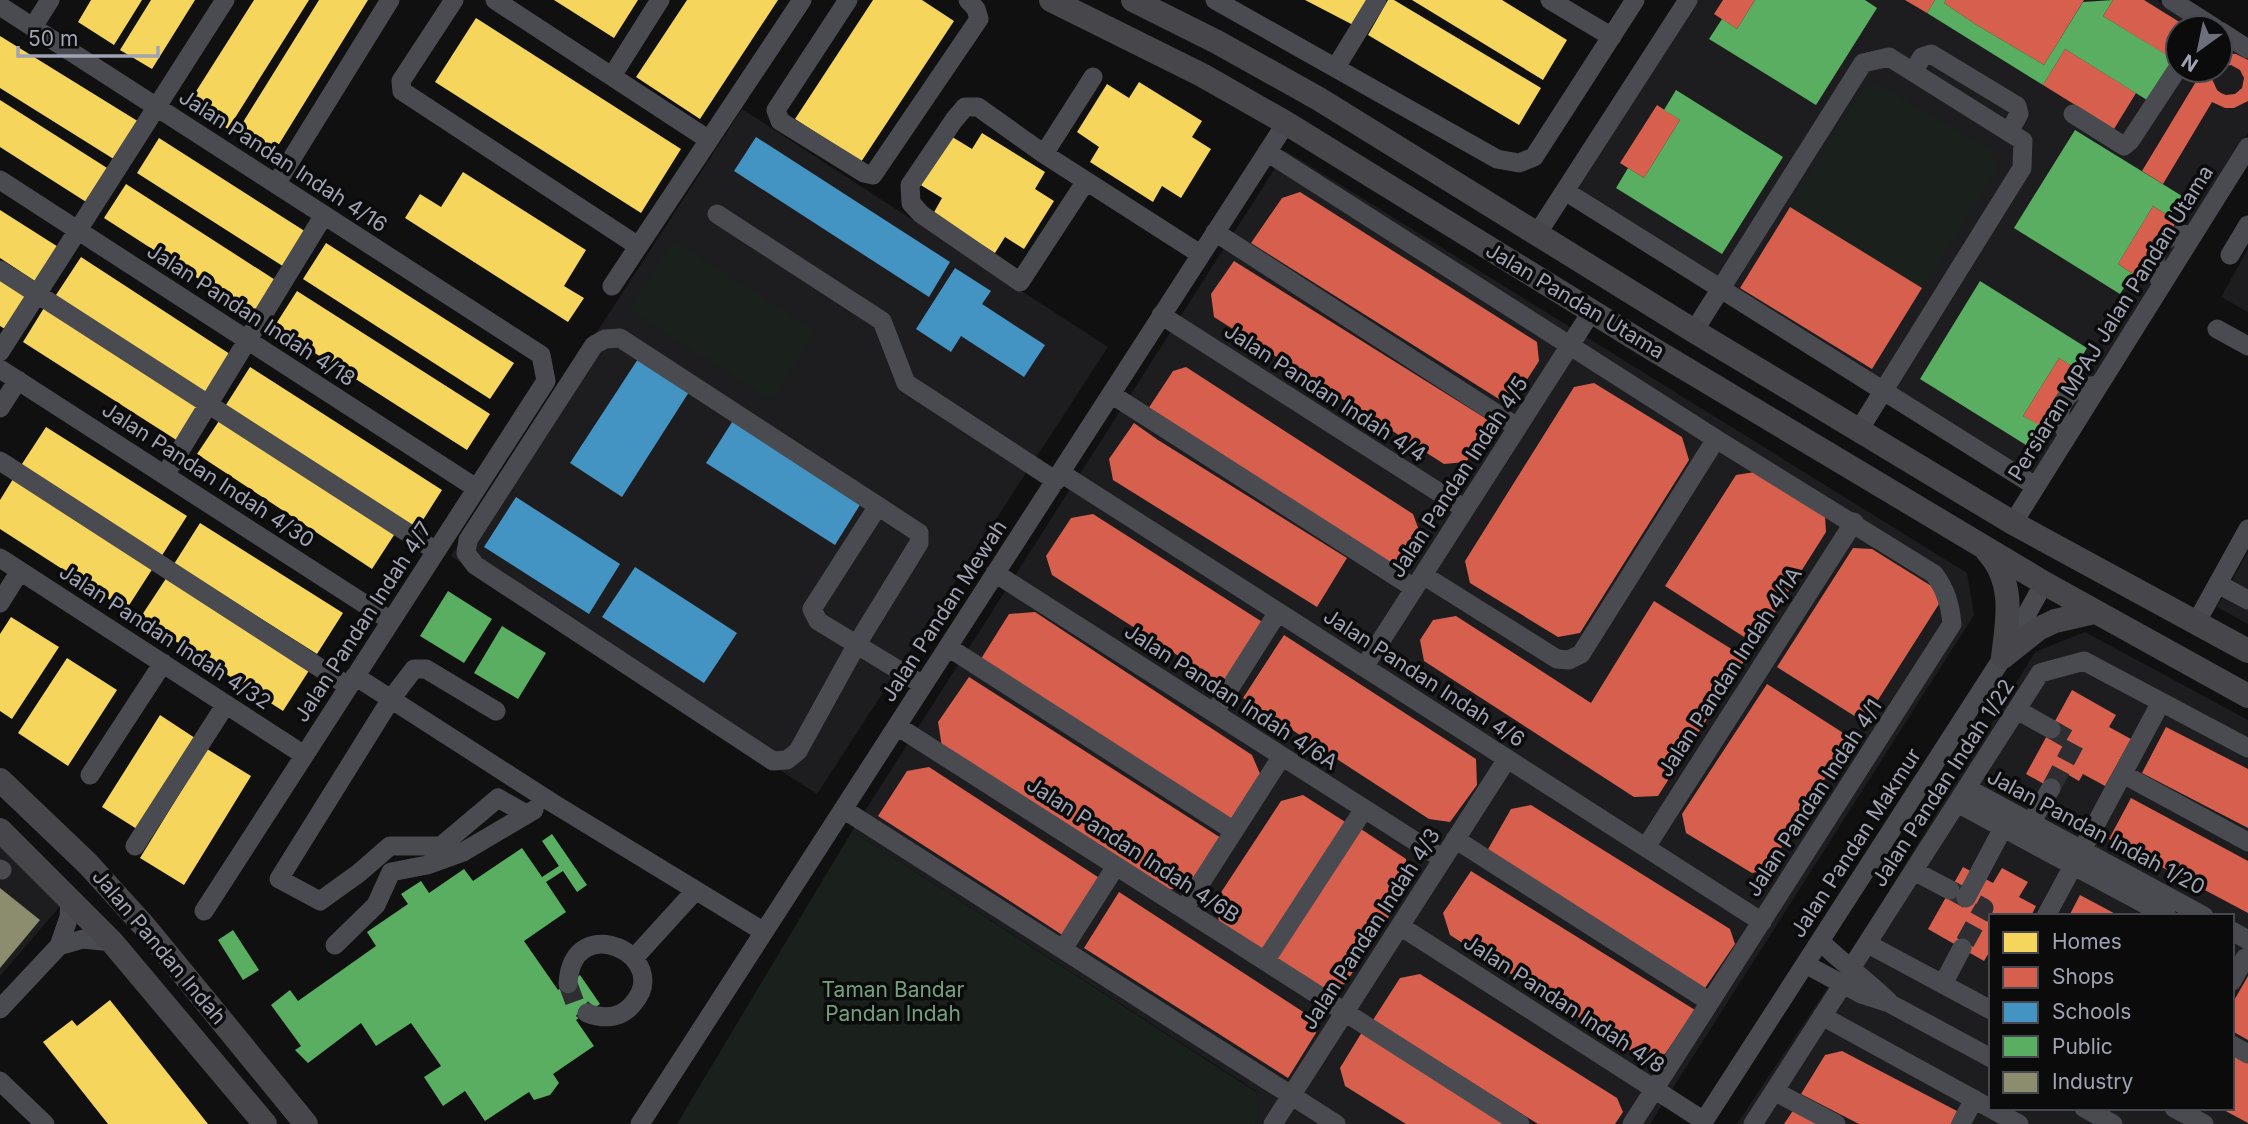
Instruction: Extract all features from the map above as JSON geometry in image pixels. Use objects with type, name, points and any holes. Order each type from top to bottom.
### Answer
[{"type":"main road","name":"Jalan Pandan Utama","points":[[1051,0],[1202,75],[1286,123],[2044,583],[2248,696]]},
{"type":"main road","name":"Jalan Pandan Utama","points":[[1132,0],[1217,42],[1319,99],[1694,331],[2006,518],[2112,577]]},
{"type":"main road","points":[[1537,234],[1576,269],[1592,311]]},
{"type":"main road","points":[[2006,518],[2037,549],[2041,558],[2044,583]]},
{"type":"main road","points":[[1978,543],[1999,566],[2006,585],[2009,611],[2003,657]]},
{"type":"main road","points":[[2044,583],[2050,570],[2067,566],[2083,567],[2112,577],[2248,651]]},
{"type":"main road","points":[[2003,657],[2038,629],[2055,621],[2094,612]]},
{"type":"main road","name":"Jalan Pandan Indah","points":[[0,780],[89,864],[145,927],[306,1124]]},
{"type":"main road","name":"Jalan Pandan Indah","points":[[0,830],[112,942],[265,1124]]},
{"type":"street","points":[[33,27],[50,0]]},
{"type":"street","points":[[0,352],[225,0]]},
{"type":"street","points":[[276,184],[390,0]]},
{"type":"street","points":[[454,0],[401,81],[402,91],[639,246]]},
{"type":"street","points":[[495,0],[709,140]]},
{"type":"street","points":[[612,76],[660,0]]},
{"type":"street","points":[[612,286],[802,0]]},
{"type":"street","points":[[848,0],[776,110],[780,121],[864,173],[873,175],[979,19],[976,9],[968,0]]},
{"type":"street","points":[[1215,0],[1497,159],[1519,163],[1534,157],[1635,0]]},
{"type":"street","points":[[1336,67],[1377,0]]},
{"type":"street","points":[[1550,0],[1612,37]]},
{"type":"street","points":[[1537,234],[1688,0]]},
{"type":"street","points":[[2171,0],[2192,14]]},
{"type":"street","name":"Jalan Pandan Indah 4/16","points":[[0,6],[541,355]]},
{"type":"street","points":[[1694,331],[1863,63],[1889,57],[2023,141],[2022,168],[1859,430]]},
{"type":"street","points":[[1044,154],[1093,77]]},
{"type":"street","points":[[2073,114],[2124,146],[2167,84]]},
{"type":"street","points":[[1086,181],[1020,282],[921,214],[911,203],[910,185],[954,120],[965,107],[978,107],[1044,154],[1200,254]]},
{"type":"street","name":"Jalan Pandan Mewah","points":[[640,1124],[1286,123]]},
{"type":"street","name":"Persiaran MPAJ Jalan Pandan Utama","points":[[2006,518],[2035,486],[2248,147]]},
{"type":"street","points":[[1267,152],[1716,439],[1854,522]]},
{"type":"street","name":"Jalan Pandan Indah 4/18","points":[[0,180],[477,488]]},
{"type":"street","points":[[1566,191],[2035,486]]},
{"type":"street","name":"Jalan Pandan Indah 4/6","points":[[717,214],[882,321],[906,383],[1278,612],[1762,922]]},
{"type":"street","points":[[165,475],[324,215]]},
{"type":"street","points":[[2230,255],[2248,225]]},
{"type":"street","points":[[1215,232],[1517,427]]},
{"type":"street","points":[[0,270],[436,551]]},
{"type":"street","name":"Jalan Pandan Indah 4/5","points":[[1364,667],[1592,311]]},
{"type":"street","name":"Jalan Pandan Indah 4/4","points":[[1161,315],[1465,509]]},
{"type":"street","points":[[2217,329],[2248,346]]},
{"type":"street","points":[[620,338],[878,506],[919,533],[919,543],[857,644],[798,751],[787,760],[773,761],[475,565],[466,552],[468,540],[594,345],[606,339],[620,338]]},
{"type":"street","name":"Jalan Pandan Indah 4/7","points":[[204,911],[546,381],[541,355]]},
{"type":"street","name":"Jalan Pandan Indah 4/30","points":[[0,369],[391,621]]},
{"type":"street","points":[[0,408],[18,380]]},
{"type":"street","points":[[1111,394],[1419,582],[1557,659],[1569,660],[1581,654],[1716,439]]},
{"type":"street","points":[[0,461],[352,681],[391,699],[551,802],[764,932]]},
{"type":"street","points":[[878,506],[812,608],[818,621],[923,685]]},
{"type":"street","name":"Jalan Pandan Indah 4/1A","points":[[1646,847],[1854,522]]},
{"type":"street","name":"Jalan Pandan Indah 4/1","points":[[1632,1124],[1952,624],[1944,587],[1934,573],[1854,522]]},
{"type":"street","points":[[2196,623],[2248,529]]},
{"type":"street","name":"Jalan Pandan Indah 4/32","points":[[0,558],[304,754]]},
{"type":"street","points":[[0,603],[20,571]]},
{"type":"street","name":"Jalan Pandan Indah 4/6A","points":[[995,573],[1443,859]]},
{"type":"street","name":"Jalan Pandan Makmur","points":[[1703,1122],[2003,657],[2044,583]]},
{"type":"street","points":[[2218,584],[2248,600]]},
{"type":"street","points":[[1214,713],[1278,612]]},
{"type":"street","points":[[948,647],[1234,831]]},
{"type":"street","name":"Jalan Pandan Indah 1/22","points":[[1753,1124],[2040,673],[2084,661],[2248,748]]},
{"type":"street","points":[[90,775],[163,663]]},
{"type":"street","points":[[496,711],[426,669],[414,669],[391,699],[279,879],[320,901],[390,846],[441,846],[498,798],[526,814]]},
{"type":"street","points":[[2047,914],[2161,702]]},
{"type":"street","points":[[135,846],[226,704]]},
{"type":"street","points":[[2017,710],[2050,729]]},
{"type":"street","name":"Jalan Pandan Indah 4/6B","points":[[897,726],[1520,1124]]},
{"type":"street","points":[[1184,909],[1282,756]]},
{"type":"street","name":"Jalan Pandan Indah 4/3","points":[[1273,1124],[1507,759]]},
{"type":"street","points":[[2123,774],[2248,842]]},
{"type":"street","points":[[2031,823],[2051,788]]},
{"type":"street","name":"Jalan Pandan Indah 1/20","points":[[1962,796],[2031,823],[2078,858],[2164,914]]},
{"type":"street","name":"Jalan Pandan Indah 1/20","points":[[1962,796],[2003,828],[2078,858],[2200,914]]},
{"type":"street","points":[[335,945],[376,905],[391,872],[428,864],[463,852],[551,802]]},
{"type":"street","points":[[843,809],[1336,1124]]},
{"type":"street","points":[[1265,961],[1364,809]]},
{"type":"street","points":[[1914,871],[1958,894],[2003,828]]},
{"type":"street","points":[[1455,839],[1710,1002]]},
{"type":"street","points":[[1063,949],[1116,866]]},
{"type":"street","points":[[634,958],[695,891]]},
{"type":"street","points":[[0,1009],[60,946],[69,917],[70,900]]},
{"type":"street","name":"Jalan Pandan Indah 4/8","points":[[1400,926],[1703,1122]]},
{"type":"street","points":[[2234,935],[2243,952],[2234,977]]},
{"type":"street","points":[[60,946],[83,939],[112,942]]},
{"type":"street","points":[[1820,941],[1861,994],[1889,1003],[1989,1057]]},
{"type":"street","points":[[568,984],[572,963],[586,948],[607,943],[617,945],[634,958],[642,978],[637,1000],[629,1009],[609,1017],[587,1013]]},
{"type":"street","points":[[1868,944],[1989,1009]]},
{"type":"street","points":[[1943,984],[1962,948]]},
{"type":"street","points":[[1805,964],[1847,976]]},
{"type":"street","points":[[1822,1016],[1989,1107]]},
{"type":"street","points":[[0,1081],[45,1124]]},
{"type":"street","points":[[1774,1091],[1836,1124]]},
{"type":"street","points":[[1961,1124],[1975,1099]]},
{"type":"street","points":[[1995,1110],[2020,1124]]},
{"type":"street","points":[[2088,1110],[2113,1124]]},
{"type":"street","points":[[2179,1110],[2204,1124]]},
{"type":"shaded area","points":[[1697,0],[2157,0],[2179,14],[2164,14],[2164,84],[2234,84],[2234,48],[2248,57],[2248,133],[2033,477],[1576,189]]},
{"type":"shaded area","points":[[742,109],[1108,347],[817,794],[451,556]]},
{"type":"shaded area","points":[[1286,151],[1967,573],[1974,615],[1650,1124],[1255,1124],[1259,1117],[1256,1091],[852,831]]},
{"type":"shaded area","points":[[2248,249],[2248,312],[2221,297]]},
{"type":"shaded area","points":[[2248,552],[2248,624],[2217,607]]},
{"type":"shaded area","points":[[2085,632],[2248,720],[2248,1124],[1737,1124],[1858,942],[2035,652]]},
{"type":"shaded area","points":[[0,847],[62,904],[0,976]]},
{"type":"green space","points":[[1879,85],[1990,150],[1997,168],[1922,288],[1790,207],[1863,88]]},
{"type":"green space","points":[[674,241],[815,331],[771,400],[630,310]]},
{"type":"green space","name":"Taman Bandar Pandan Indah","points":[[852,831],[1256,1092],[1259,1117],[1255,1124],[677,1124]]},
{"type":"building: Homes","points":[[91,0],[142,0],[114,45],[78,22]]},
{"type":"building: Homes","points":[[151,0],[195,0],[152,69],[120,50]]},
{"type":"building: Homes","points":[[254,0],[309,0],[228,129],[188,104]]},
{"type":"building: Homes","points":[[319,0],[368,0],[276,149],[240,127]]},
{"type":"building: Homes","points":[[554,0],[638,0],[614,38]]},
{"type":"building: Homes","points":[[687,0],[778,0],[700,119],[636,77]]},
{"type":"building: Homes","points":[[873,0],[922,0],[954,21],[861,162],[795,119]]},
{"type":"building: Homes","points":[[1305,0],[1371,0],[1357,27]]},
{"type":"building: Homes","points":[[1388,0],[1394,0],[1541,88],[1519,125],[1368,35]]},
{"type":"building: Homes","points":[[1412,0],[1502,0],[1567,40],[1543,80]]},
{"type":"building: Homes","points":[[476,18],[681,149],[641,213],[435,82]]},
{"type":"building: Homes","points":[[0,36],[144,125],[120,163],[0,88]]},
{"type":"building: Homes","points":[[1139,82],[1202,121],[1192,137],[1211,149],[1181,198],[1162,186],[1153,202],[1090,162],[1099,147],[1077,132],[1107,84],[1129,98]]},
{"type":"building: Homes","points":[[0,100],[115,173],[94,207],[0,147]]},
{"type":"building: Homes","points":[[982,133],[1045,172],[1035,189],[1054,201],[1024,249],[1005,237],[995,253],[933,214],[942,198],[919,184],[949,135],[972,149]]},
{"type":"building: Homes","points":[[159,138],[314,237],[292,272],[137,173]]},
{"type":"building: Homes","points":[[463,172],[586,250],[564,286],[584,298],[568,322],[405,218],[420,194],[441,207]]},
{"type":"building: Homes","points":[[126,184],[283,285],[261,319],[104,218]]},
{"type":"building: Homes","points":[[0,210],[63,250],[41,285],[0,258]]},
{"type":"building: Homes","points":[[326,243],[514,363],[490,399],[303,279]]},
{"type":"building: Homes","points":[[81,257],[236,358],[210,398],[54,298]]},
{"type":"building: Homes","points":[[0,275],[32,296],[10,332],[0,326]]},
{"type":"building: Homes","points":[[297,291],[490,414],[467,450],[274,327]]},
{"type":"building: Homes","points":[[47,303],[206,404],[181,443],[23,342]]},
{"type":"building: Homes","points":[[250,367],[442,490],[416,531],[224,408]]},
{"type":"building: Homes","points":[[221,418],[396,532],[372,569],[197,454]]},
{"type":"building: Homes","points":[[46,427],[187,516],[161,557],[20,467]]},
{"type":"building: Homes","points":[[13,479],[153,568],[126,610],[0,529],[0,500]]},
{"type":"building: Homes","points":[[200,523],[343,613],[317,654],[174,564]]},
{"type":"building: Homes","points":[[167,577],[310,669],[283,711],[140,618]]},
{"type":"building: Homes","points":[[11,617],[59,647],[12,719],[0,711],[0,634]]},
{"type":"building: Homes","points":[[67,658],[117,690],[68,766],[18,733]]},
{"type":"building: Homes","points":[[160,715],[198,740],[140,831],[102,807]]},
{"type":"building: Homes","points":[[207,749],[251,776],[184,885],[140,858]]},
{"type":"building: Homes","points":[[110,1000],[208,1124],[108,1124],[43,1042],[72,1020],[77,1026]]},
{"type":"building: Shops","points":[[1723,0],[1755,0],[1737,29],[1714,14]]},
{"type":"building: Shops","points":[[1905,0],[1935,0],[1927,13]]},
{"type":"building: Shops","points":[[1946,0],[2084,0],[2044,65],[1975,24],[1944,3]]},
{"type":"building: Shops","points":[[2113,0],[2144,0],[2166,14],[2164,14],[2164,54],[2103,16]]},
{"type":"building: Shops","points":[[2065,49],[2136,93],[2114,129],[2043,85]]},
{"type":"building: Shops","points":[[2234,54],[2248,60],[2248,101],[2234,108],[2225,108],[2212,102],[2163,184],[2142,171],[2195,84],[2214,84],[2221,93],[2235,94],[2242,88],[2244,78],[2240,70],[2234,67]]},
{"type":"building: Shops","points":[[1657,105],[1680,120],[1644,178],[1620,163]]},
{"type":"building: Shops","points":[[1300,192],[1537,342],[1539,361],[1510,406],[1251,243],[1282,198]]},
{"type":"building: Shops","points":[[2153,206],[2177,221],[2141,279],[2118,264]]},
{"type":"building: Shops","points":[[1790,207],[1922,288],[1872,369],[1740,288]]},
{"type":"building: Shops","points":[[1234,261],[1493,423],[1466,462],[1444,464],[1214,317],[1211,294]]},
{"type":"building: Shops","points":[[2059,358],[2082,372],[2046,430],[2023,416]]},
{"type":"building: Shops","points":[[1186,367],[1413,514],[1420,533],[1395,568],[1148,409],[1173,371]]},
{"type":"building: Shops","points":[[1594,383],[1682,437],[1689,460],[1580,633],[1558,637],[1470,583],[1465,561],[1574,387]]},
{"type":"building: Shops","points":[[1134,423],[1347,558],[1317,607],[1113,480],[1109,459]]},
{"type":"building: Shops","points":[[1755,472],[1825,516],[1826,532],[1755,644],[1665,586],[1736,475]]},
{"type":"building: Shops","points":[[1093,514],[1267,625],[1227,687],[1052,575],[1046,556],[1071,518]]},
{"type":"building: Shops","points":[[1853,548],[1872,549],[1933,587],[1939,604],[1864,722],[1777,667]]},
{"type":"building: Shops","points":[[1654,601],[1746,658],[1658,796],[1634,797],[1424,661],[1420,640],[1433,620],[1456,616],[1591,703]]},
{"type":"building: Shops","points":[[1035,612],[1252,755],[1261,776],[1232,822],[979,662],[1009,614]]},
{"type":"building: Shops","points":[[1284,635],[1476,759],[1477,785],[1450,822],[1429,819],[1243,698]]},
{"type":"building: Shops","points":[[969,677],[1221,838],[1189,887],[1167,890],[942,747],[938,722]]},
{"type":"building: Shops","points":[[1767,684],[1851,738],[1767,870],[1752,873],[1686,833],[1682,814]]},
{"type":"building: Shops","points":[[2072,690],[2116,715],[2109,727],[2131,739],[2105,786],[2083,774],[2079,781],[2060,770],[2051,788],[2026,774]]},
{"type":"building: Shops","points":[[2166,727],[2248,769],[2248,828],[2142,773]]},
{"type":"building: Shops","points":[[929,767],[1104,881],[1067,938],[878,816],[907,771]]},
{"type":"building: Shops","points":[[1303,795],[1350,825],[1266,951],[1219,922],[1216,900],[1281,801]]},
{"type":"building: Shops","points":[[2131,798],[2248,861],[2248,913],[2109,839]]},
{"type":"building: Shops","points":[[1531,805],[1730,929],[1735,944],[1705,988],[1487,851],[1511,809]]},
{"type":"building: Shops","points":[[1361,829],[1406,859],[1406,890],[1345,984],[1324,988],[1276,958]]},
{"type":"building: Shops","points":[[1963,867],[1993,883],[2002,868],[2028,882],[2019,897],[2036,906],[2032,914],[1989,914],[1989,952],[1984,961],[1928,929]]},
{"type":"building: Shops","points":[[1471,871],[1695,1010],[1665,1054],[1644,1059],[1450,935],[1443,913]]},
{"type":"building: Shops","points":[[1119,892],[1311,1017],[1316,1033],[1288,1078],[1084,948]]},
{"type":"building: Shops","points":[[2080,895],[2115,914],[2070,914]]},
{"type":"building: Shops","points":[[1420,974],[1617,1098],[1623,1112],[1615,1124],[1538,1124],[1373,1020],[1400,978]]},
{"type":"building: Shops","points":[[2248,976],[2248,1040],[2234,1032],[2234,1000]]},
{"type":"building: Shops","points":[[1362,1032],[1507,1124],[1406,1124],[1345,1086],[1340,1068]]},
{"type":"building: Shops","points":[[1842,1051],[1957,1111],[1951,1124],[1859,1124],[1801,1094],[1825,1055]]},
{"type":"building: Shops","points":[[2234,1054],[2248,1061],[2248,1123],[2224,1110],[2234,1110]]},
{"type":"building: Shops","points":[[1794,1109],[1822,1124],[1784,1124]]},
{"type":"building: Schools","points":[[756,137],[950,262],[929,297],[734,171]]},
{"type":"building: Schools","points":[[955,268],[991,291],[982,304],[1045,345],[1024,377],[961,336],[951,352],[916,329]]},
{"type":"building: Schools","points":[[638,359],[689,392],[622,497],[570,463]]},
{"type":"building: Schools","points":[[734,419],[863,500],[835,545],[706,463]]},
{"type":"building: Schools","points":[[516,497],[620,564],[589,614],[484,547]]},
{"type":"building: Schools","points":[[635,567],[737,633],[704,683],[602,617]]},
{"type":"building: Public","points":[[1755,0],[1865,0],[1877,8],[1816,105],[1709,39],[1722,19],[1737,29]]},
{"type":"building: Public","points":[[1935,0],[1946,0],[1944,3],[1975,24],[2044,65],[2083,2],[2113,0],[2103,16],[2164,53],[2164,73],[2147,100],[2065,49],[2043,85],[1927,13]]},
{"type":"building: Public","points":[[1676,90],[1783,157],[1722,254],[1616,188],[1628,168],[1644,178],[1680,120],[1664,110]]},
{"type":"building: Public","points":[[2075,130],[2182,196],[2169,216],[2153,206],[2118,264],[2133,274],[2120,294],[2014,228]]},
{"type":"building: Public","points":[[1980,281],[2087,348],[2075,368],[2059,358],[2023,416],[2039,425],[2026,445],[1920,379]]},
{"type":"building: Public","points":[[448,591],[492,619],[464,663],[420,636]]},
{"type":"building: Public","points":[[502,626],[546,653],[518,699],[474,673]]},
{"type":"building: Public","points":[[552,834],[587,885],[577,892],[563,871],[546,882],[566,912],[524,941],[558,990],[580,975],[600,1004],[576,1020],[594,1046],[553,1074],[559,1083],[550,1095],[534,1100],[529,1092],[485,1121],[465,1091],[443,1106],[424,1077],[441,1066],[411,1023],[376,1046],[361,1023],[308,1063],[295,1050],[301,1046],[271,1005],[290,990],[298,1001],[376,946],[367,932],[408,904],[401,894],[421,881],[429,893],[464,869],[473,881],[522,848],[542,877],[559,866],[542,841]]},
{"type":"building: Public","points":[[233,930],[259,970],[243,980],[218,940]]},
{"type":"building: Industry","points":[[0,888],[40,920],[0,968]]},
{"type":"tunnel","points":[[2051,729],[2075,743],[2051,788]]},
{"type":"tunnel","points":[[1951,890],[1984,908],[1962,948]]},
{"type":"tunnel","points":[[568,984],[575,1003],[587,1013]]}]
